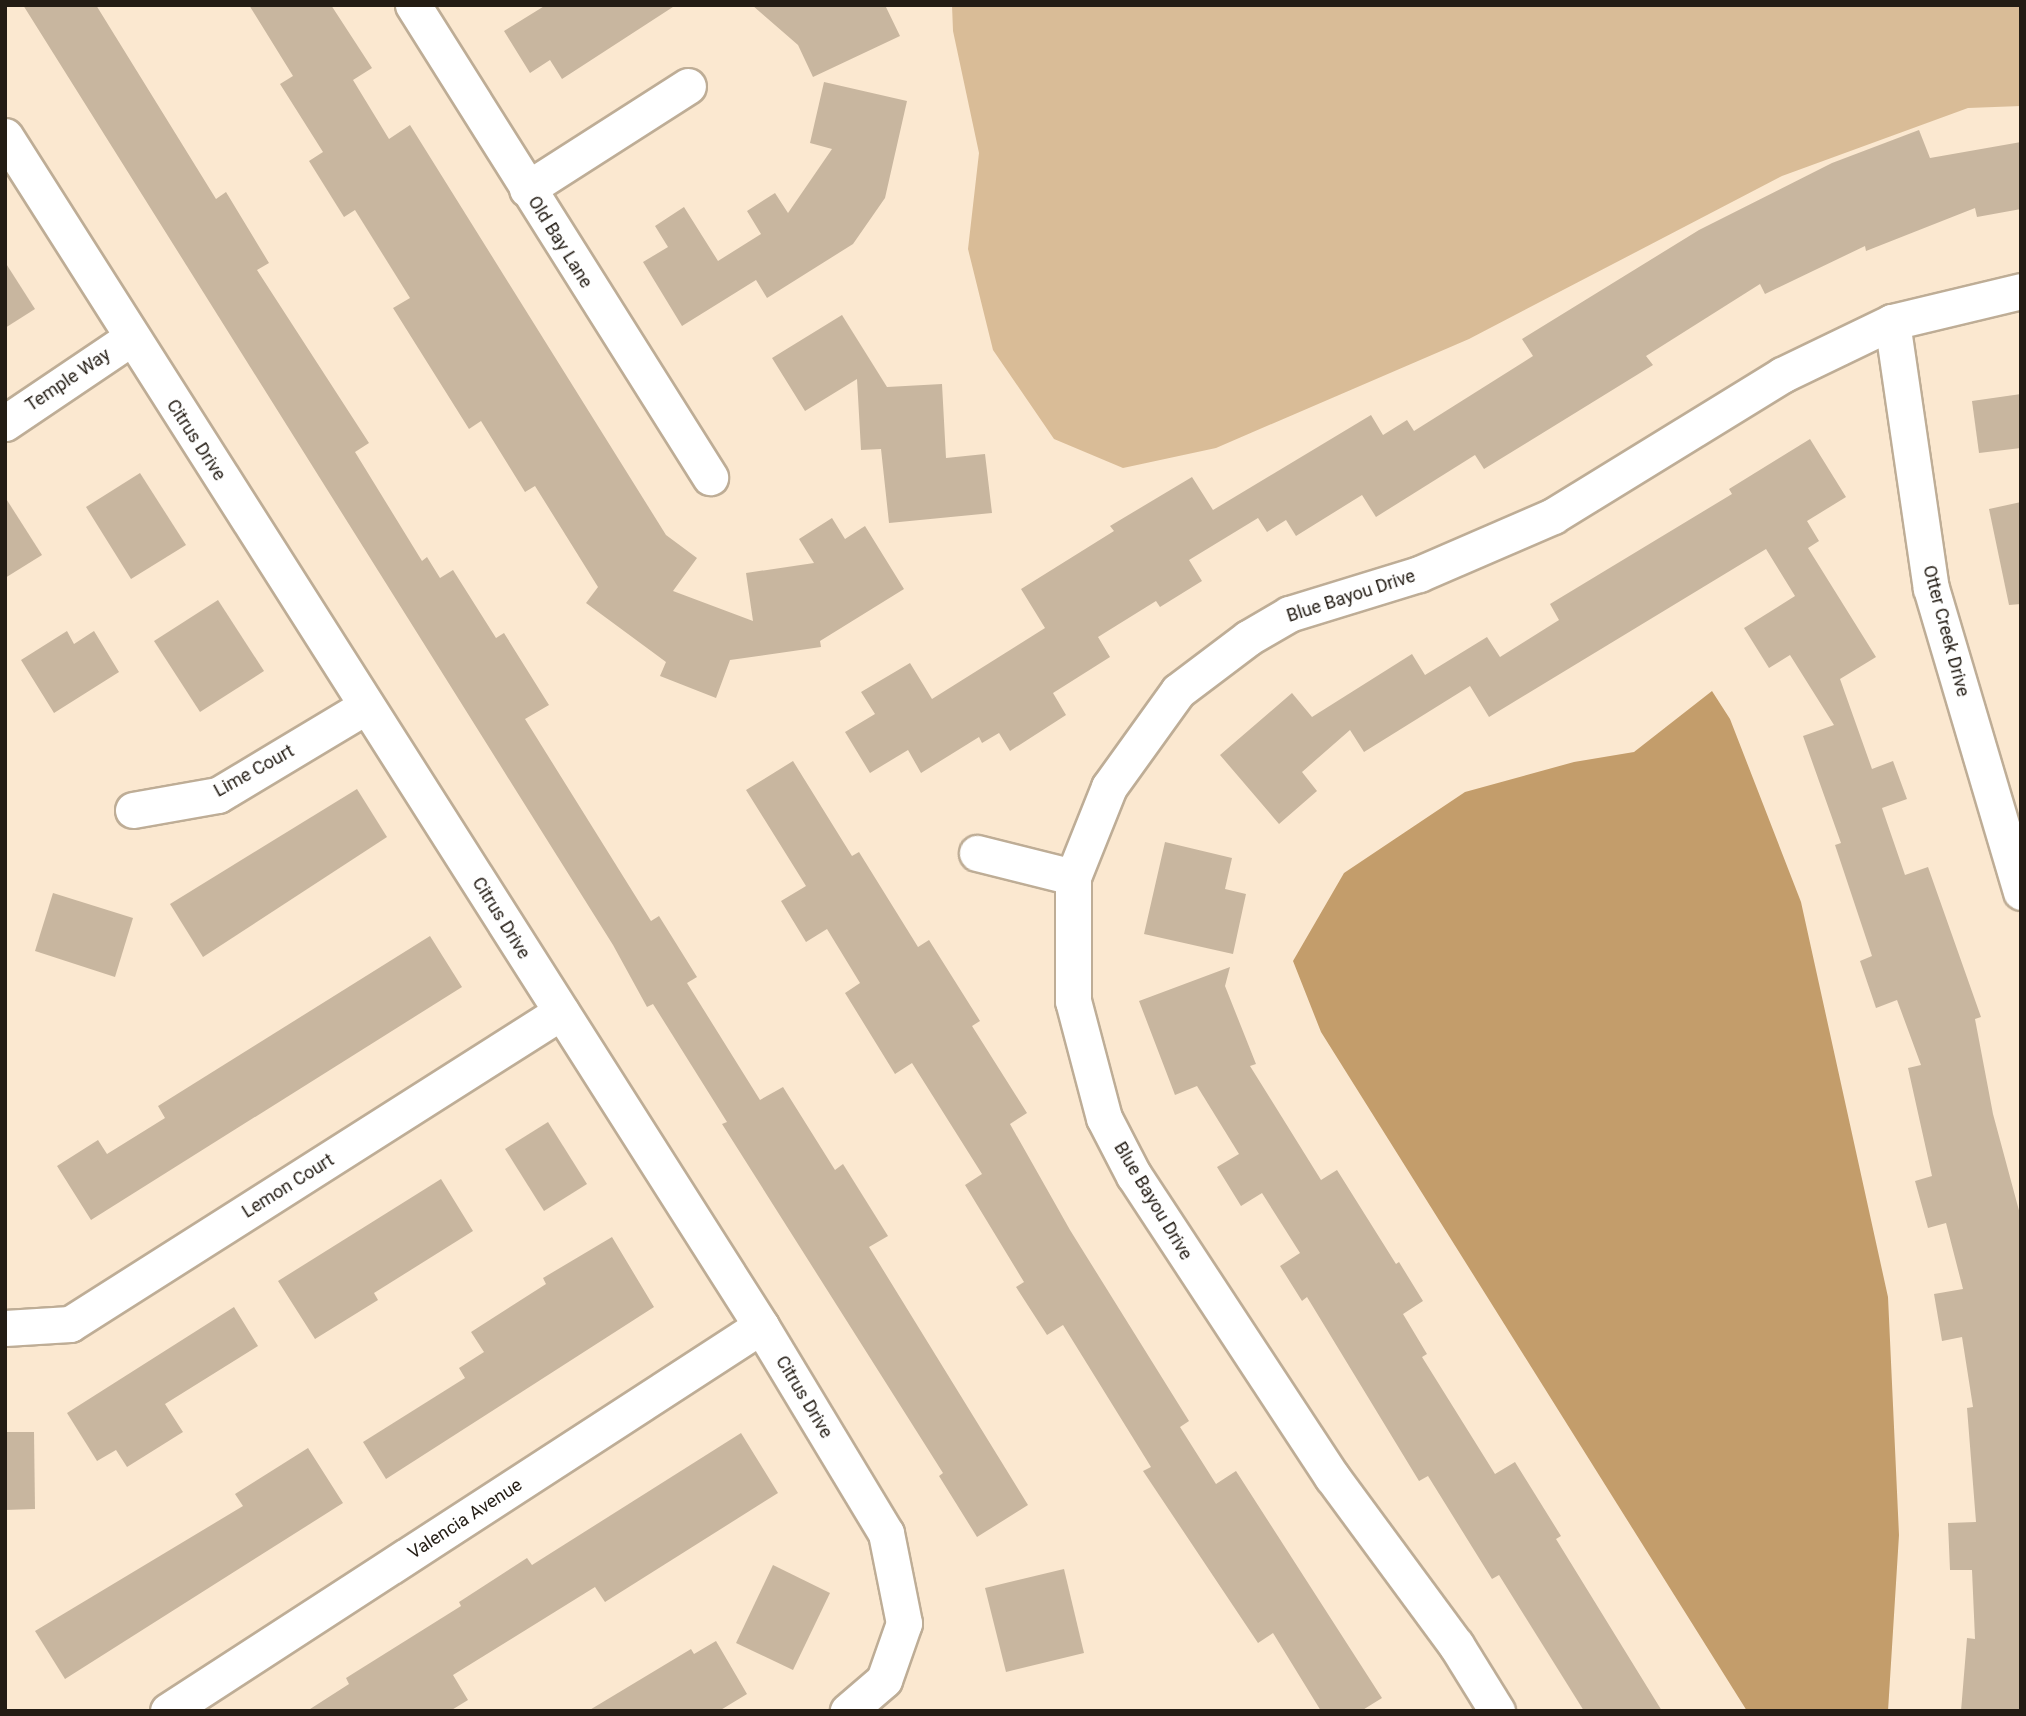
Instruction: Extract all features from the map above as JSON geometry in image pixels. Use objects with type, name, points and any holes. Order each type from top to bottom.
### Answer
[{"type":"street","name":"Old Bay Lane","points":[[413,5],[710,477]]},
{"type":"street","points":[[527,189],[688,86]]},
{"type":"street","name":"Citrus Drive","points":[[5,136],[761,1326],[886,1533],[905,1623],[884,1681],[848,1711]]},
{"type":"street","name":"Blue Bayou Drive","points":[[1497,1711],[1456,1645],[1332,1477],[1134,1176],[1110,1130],[1073,1001],[1073,877],[1109,787],[1178,691],[1248,638],[1289,614],[1419,574],[1553,516],[1782,375],[1892,322],[2021,291]]},
{"type":"street","name":"Otter Creek Drive","points":[[1892,322],[1931,587],[2021,892]]},
{"type":"street","name":"Temple Way","points":[[5,422],[131,338]]},
{"type":"street","name":"Lime Court","points":[[133,810],[218,795],[366,706]]},
{"type":"street","points":[[977,853],[1073,877]]},
{"type":"street","name":"Lemon Court","points":[[5,1328],[70,1324],[561,1012]]},
{"type":"street","name":"Valencia Avenue","points":[[168,1711],[761,1326]]},
{"type":"shaded area","points":[[952,5],[2021,5],[2021,106],[1968,108],[1782,176],[1469,339],[1216,448],[1123,468],[1054,439],[993,350],[968,249],[979,153],[953,31]]},
{"type":"shaded area","points":[[1712,691],[1730,719],[1801,902],[1888,1297],[1899,1535],[1888,1711],[1747,1711],[1321,1032],[1293,961],[1344,873],[1465,792],[1574,762],[1634,752]]},
{"type":"building","points":[[23,5],[96,5],[216,199],[226,192],[269,263],[257,270],[369,443],[355,452],[422,561],[427,557],[440,578],[453,570],[496,638],[504,633],[549,705],[525,719],[651,921],[659,916],[697,977],[687,983],[760,1100],[783,1087],[835,1170],[843,1164],[888,1236],[869,1247],[1028,1505],[977,1537],[939,1476],[943,1473],[722,1124],[727,1122],[653,1004],[647,1007],[613,945]]},
{"type":"building","points":[[249,5],[331,5],[372,68],[353,80],[389,139],[410,125],[666,535],[697,558],[673,591],[753,621],[746,573],[814,563],[799,539],[832,518],[845,539],[865,526],[904,589],[820,641],[821,647],[730,660],[716,698],[660,676],[666,662],[586,603],[598,587],[535,486],[525,492],[481,421],[469,429],[393,308],[410,298],[355,210],[344,217],[309,161],[323,152],[280,84],[293,76]]},
{"type":"building","points":[[546,5],[676,5],[562,79],[550,60],[530,73],[504,31]]},
{"type":"building","points":[[752,5],[885,5],[900,36],[813,77],[798,45]]},
{"type":"building","points":[[824,82],[907,101],[885,198],[853,244],[767,298],[756,280],[682,326],[643,262],[668,247],[655,226],[684,207],[718,261],[761,234],[747,211],[775,193],[788,213],[832,149],[810,143]]},
{"type":"building","points":[[1919,130],[1930,158],[2021,142],[2021,209],[1977,217],[1975,208],[1866,251],[1865,246],[1765,294],[1760,284],[1646,356],[1653,365],[1484,469],[1475,455],[1376,517],[1362,495],[1296,536],[1286,520],[1267,532],[1258,518],[1189,560],[1202,581],[1160,607],[1156,601],[1098,637],[1110,657],[1053,693],[1066,715],[1010,751],[999,733],[982,743],[979,737],[921,773],[908,750],[870,773],[845,732],[875,714],[861,692],[910,663],[932,699],[1045,628],[1021,589],[1114,531],[1110,526],[1192,477],[1213,510],[1371,415],[1383,435],[1407,420],[1414,431],[1533,356],[1522,339],[1699,230],[1832,163]]},
{"type":"building","points":[[5,262],[35,309],[5,328]]},
{"type":"building","points":[[842,315],[887,387],[942,384],[946,458],[985,454],[992,513],[889,523],[881,449],[861,450],[857,379],[805,411],[772,358]]},
{"type":"building","points":[[2021,394],[2021,448],[1979,453],[1972,401]]},
{"type":"building","points":[[1810,439],[1846,497],[1807,521],[1819,541],[1808,548],[1876,657],[1840,679],[1872,769],[1893,761],[1907,799],[1882,808],[1905,875],[1928,867],[1981,1017],[1975,1019],[1993,1114],[2021,1218],[2021,1711],[1961,1711],[1967,1638],[1975,1639],[1972,1570],[1950,1570],[1948,1523],[1976,1522],[1967,1408],[1973,1407],[1962,1337],[1942,1341],[1934,1294],[1963,1289],[1946,1223],[1928,1228],[1915,1181],[1932,1176],[1908,1068],[1921,1065],[1897,1000],[1876,1008],[1860,961],[1872,956],[1835,845],[1841,843],[1803,736],[1834,725],[1790,655],[1769,668],[1744,628],[1795,596],[1766,549],[1489,717],[1470,686],[1364,752],[1350,730],[1302,772],[1317,791],[1279,824],[1220,755],[1292,693],[1312,717],[1412,654],[1425,675],[1487,637],[1500,657],[1559,620],[1550,604],[1732,494],[1729,489]]},
{"type":"building","points":[[140,473],[186,545],[131,579],[86,507]]},
{"type":"building","points":[[5,497],[42,555],[5,578]]},
{"type":"building","points":[[2021,502],[2021,604],[2009,605],[1989,509]]},
{"type":"building","points":[[218,600],[264,671],[200,712],[154,641]]},
{"type":"building","points":[[67,631],[74,644],[94,631],[119,672],[54,713],[21,660]]},
{"type":"building","points":[[793,761],[852,856],[859,852],[918,947],[929,940],[980,1021],[972,1026],[1027,1113],[1010,1124],[1070,1230],[1189,1421],[1180,1427],[1216,1484],[1236,1471],[1382,1698],[1361,1711],[1321,1711],[1273,1633],[1258,1643],[1143,1471],[1151,1467],[1063,1325],[1047,1335],[1016,1287],[1024,1282],[965,1185],[982,1174],[912,1063],[895,1074],[845,993],[860,983],[827,929],[806,942],[781,901],[806,886],[746,790]]},
{"type":"building","points":[[357,789],[387,837],[203,957],[170,904]]},
{"type":"building","points":[[1165,842],[1232,858],[1225,889],[1246,894],[1233,954],[1144,934]]},
{"type":"building","points":[[53,893],[133,918],[115,977],[35,951]]},
{"type":"building","points":[[430,936],[462,987],[91,1220],[57,1166],[98,1140],[107,1154],[165,1118],[158,1106]]},
{"type":"building","points":[[1230,967],[1225,986],[1256,1064],[1250,1066],[1321,1180],[1337,1170],[1396,1264],[1399,1262],[1423,1301],[1403,1314],[1427,1354],[1422,1357],[1495,1474],[1515,1462],[1561,1536],[1556,1539],[1662,1711],[1584,1711],[1499,1575],[1492,1579],[1428,1476],[1419,1481],[1307,1297],[1302,1301],[1280,1266],[1300,1253],[1262,1193],[1241,1206],[1217,1167],[1239,1154],[1197,1086],[1175,1095],[1139,1001]]},
{"type":"building","points":[[548,1122],[587,1184],[544,1211],[505,1149]]},
{"type":"building","points":[[441,1179],[473,1231],[374,1293],[378,1300],[315,1339],[278,1281]]},
{"type":"building","points":[[612,1237],[654,1307],[386,1479],[363,1442],[465,1378],[459,1368],[484,1352],[471,1332],[546,1284],[543,1278]]},
{"type":"building","points":[[234,1307],[258,1346],[165,1404],[183,1432],[127,1467],[116,1450],[97,1461],[67,1413]]},
{"type":"building","points":[[5,1432],[34,1432],[35,1509],[5,1510]]},
{"type":"building","points":[[741,1433],[778,1493],[605,1602],[595,1587],[453,1675],[468,1700],[450,1711],[307,1711],[349,1684],[346,1678],[461,1606],[459,1602],[527,1558],[532,1565]]},
{"type":"building","points":[[308,1448],[343,1503],[65,1679],[35,1631],[243,1506],[235,1494]]},
{"type":"building","points":[[773,1565],[830,1593],[793,1670],[736,1643]]},
{"type":"building","points":[[1064,1569],[1084,1653],[1006,1672],[985,1588]]},
{"type":"building","points":[[716,1641],[747,1694],[719,1711],[588,1711],[691,1649],[694,1654]]}]
